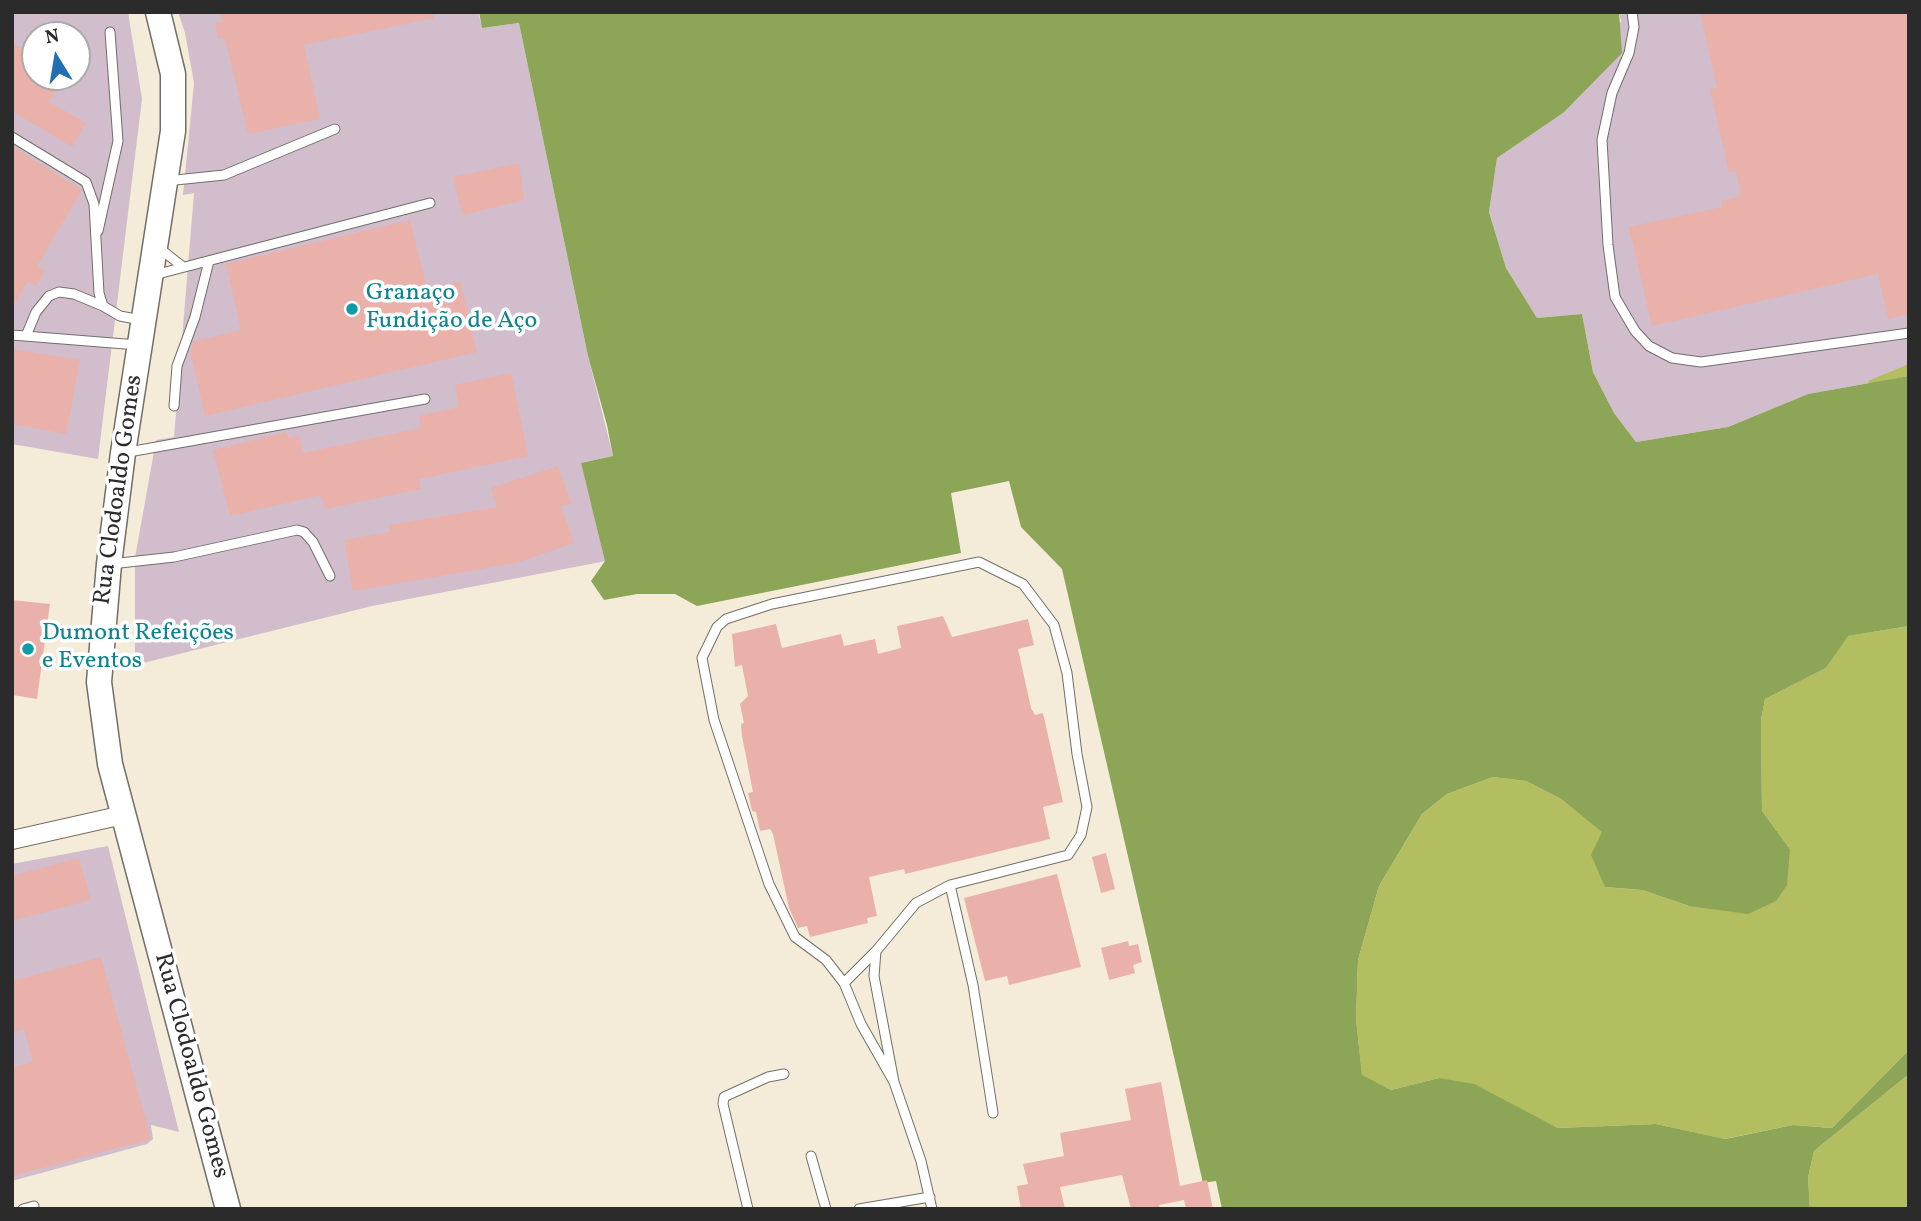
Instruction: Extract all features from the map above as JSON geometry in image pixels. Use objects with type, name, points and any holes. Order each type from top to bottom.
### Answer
[{"type":"main road","name":"Rua Clodoaldo Gomes","points":[[159,12],[169,50],[174,100],[123,453],[109,564],[99,682],[104,734],[122,815],[228,1209]]},
{"type":"street","points":[[12,840],[122,815]]},
{"type":"lane","points":[[1632,12],[1634,27],[1629,53],[1612,93],[1602,140],[1608,245],[1615,297],[1635,331],[1649,346],[1672,358],[1701,362],[1909,333]]},
{"type":"lane","points":[[97,236],[118,141],[110,32]]},
{"type":"lane","points":[[164,181],[224,175],[335,129]]},
{"type":"lane","points":[[12,137],[86,182],[94,204],[99,293],[103,306]]},
{"type":"lane","points":[[149,277],[182,266],[430,203]]},
{"type":"lane","points":[[154,245],[182,266]]},
{"type":"lane","points":[[174,406],[177,366],[195,317],[209,261]]},
{"type":"lane","points":[[26,336],[36,312],[49,296],[59,292],[74,294],[103,306],[142,333]]},
{"type":"lane","points":[[12,335],[142,333]]},
{"type":"lane","points":[[123,453],[425,399]]},
{"type":"lane","points":[[109,564],[174,557],[297,530],[304,532],[313,542],[330,576]]},
{"type":"lane","points":[[844,983],[876,951],[916,902],[950,885],[1068,855],[1081,835],[1087,807],[1067,673],[1054,625],[1023,584],[978,562],[772,604],[726,619],[717,627],[702,658],[714,720],[774,895],[795,937],[827,960],[844,983],[861,1024],[894,1082]]},
{"type":"lane","points":[[950,885],[972,985],[993,1113]]},
{"type":"lane","points":[[876,951],[874,976],[894,1082],[932,1209]]},
{"type":"lane","points":[[748,1209],[723,1104],[724,1097],[768,1077],[784,1074]]},
{"type":"lane","points":[[811,1156],[826,1209]]},
{"type":"lane","points":[[859,1209],[930,1197]]},
{"type":"lane","points":[[23,1209],[34,1206]]},
{"type":"shaded area","points":[[12,12],[128,12],[142,99],[98,459],[12,444]]},
{"type":"shaded area","points":[[178,12],[478,12],[482,28],[519,23],[588,356],[613,456],[581,463],[606,561],[372,606],[135,665],[135,558],[156,440],[174,437],[194,193],[183,195],[194,83],[185,33]]},
{"type":"shaded area","points":[[1619,12],[1909,12],[1909,376],[1808,394],[1728,427],[1636,442],[1614,413],[1593,372],[1582,314],[1537,318],[1506,268],[1489,212],[1497,158],[1563,113],[1621,21]]},
{"type":"shaded area","points":[[108,846],[179,1132],[151,1125],[153,1139],[147,1144],[12,1181],[12,864]]},
{"type":"green space","points":[[479,12],[1619,12],[1622,53],[1563,113],[1497,158],[1489,212],[1506,268],[1537,318],[1582,314],[1593,372],[1614,413],[1636,442],[1728,427],[1808,394],[1909,376],[1909,626],[1848,636],[1826,668],[1765,699],[1761,720],[1762,811],[1790,849],[1787,885],[1776,901],[1748,914],[1689,906],[1642,890],[1605,887],[1591,855],[1602,832],[1561,799],[1526,781],[1493,777],[1447,794],[1422,814],[1379,886],[1358,960],[1356,1019],[1362,1075],[1391,1090],[1439,1078],[1474,1084],[1558,1128],[1656,1124],[1725,1139],[1793,1125],[1832,1128],[1909,1050],[1909,1074],[1814,1151],[1808,1178],[1810,1209],[1222,1209],[1216,1181],[1203,1183],[1062,569],[1021,527],[1009,481],[951,493],[961,553],[697,606],[675,594],[637,594],[604,600],[591,581],[605,561],[581,463],[613,456],[607,425],[588,356],[519,23],[482,28]]},
{"type":"green space","points":[[1909,364],[1909,376],[1869,384],[1868,381]]},
{"type":"green space","points":[[1909,626],[1909,1050],[1832,1128],[1793,1125],[1724,1139],[1656,1124],[1558,1128],[1518,1108],[1439,1078],[1391,1090],[1362,1076],[1356,1019],[1358,960],[1379,886],[1422,814],[1447,794],[1493,777],[1526,781],[1561,799],[1603,832],[1605,887],[1642,890],[1689,906],[1790,849],[1762,811],[1761,720],[1765,699],[1826,668],[1847,636]]},
{"type":"green space","points":[[1909,1074],[1909,1209],[1810,1209],[1808,1178],[1814,1151]]},
{"type":"building","points":[[220,12],[433,12],[434,18],[304,45],[320,119],[248,134],[225,38],[218,39],[215,23],[222,22]]},
{"type":"building","points":[[1700,12],[1909,12],[1909,314],[1888,319],[1878,274],[1652,326],[1629,227],[1722,207],[1721,201],[1741,196],[1736,171],[1729,173],[1710,89],[1717,88]]},
{"type":"building","points":[[12,43],[21,48],[21,91],[56,91],[49,102],[86,123],[72,147],[12,111]]},
{"type":"building","points":[[12,146],[82,190],[37,266],[45,271],[36,286],[28,281],[12,307]]},
{"type":"building","points":[[519,163],[524,200],[462,215],[453,177]]},
{"type":"building","name":"Granaço Fundição de Aço","points":[[410,220],[427,289],[460,281],[477,352],[205,416],[190,351],[194,341],[241,330],[226,264]]},
{"type":"building","points":[[12,349],[80,360],[66,434],[12,424]]},
{"type":"building","points":[[511,373],[528,456],[419,479],[421,489],[325,509],[321,495],[230,516],[213,450],[286,432],[288,438],[299,435],[303,453],[421,428],[419,416],[459,407],[455,385]]},
{"type":"building","points":[[558,466],[571,503],[561,506],[574,543],[516,563],[353,591],[344,540],[390,532],[389,525],[497,507],[491,488]]},
{"type":"building","name":"Dumont Refeições e Eventos","points":[[12,600],[50,604],[37,699],[12,695]]},
{"type":"building","points":[[943,616],[952,637],[1028,619],[1034,645],[1018,649],[1031,708],[1035,715],[1043,713],[1063,802],[1043,807],[1050,839],[905,874],[904,869],[869,877],[877,916],[867,918],[868,923],[810,937],[807,926],[798,928],[789,908],[773,834],[770,829],[760,831],[756,812],[752,811],[748,793],[753,792],[742,736],[741,724],[744,723],[740,704],[748,696],[742,665],[735,667],[732,634],[776,624],[782,648],[841,634],[844,646],[875,639],[878,654],[901,648],[897,626]]},
{"type":"building","points":[[1106,853],[1115,889],[1101,893],[1092,857]]},
{"type":"building","points":[[79,858],[91,900],[12,921],[12,876]]},
{"type":"building","points":[[1057,874],[1081,967],[1009,985],[1007,976],[985,981],[964,898]]},
{"type":"building","points":[[1128,941],[1129,946],[1138,944],[1142,962],[1133,965],[1135,973],[1109,980],[1101,948]]},
{"type":"building","points":[[101,957],[151,1139],[12,1176],[12,1068],[33,1062],[24,1029],[12,1032],[12,981]]},
{"type":"building","points":[[1161,1082],[1180,1186],[1207,1180],[1213,1209],[1186,1209],[1184,1200],[1159,1205],[1160,1209],[1131,1209],[1122,1175],[1060,1187],[1065,1209],[1021,1209],[1017,1186],[1028,1184],[1023,1164],[1064,1156],[1060,1133],[1131,1120],[1125,1089]]},
{"type":"place","name":"Granaço Fundição de Aço","points":[[352,309]]},
{"type":"place","name":"Dumont Refeições e Eventos","points":[[28,649]]}]
